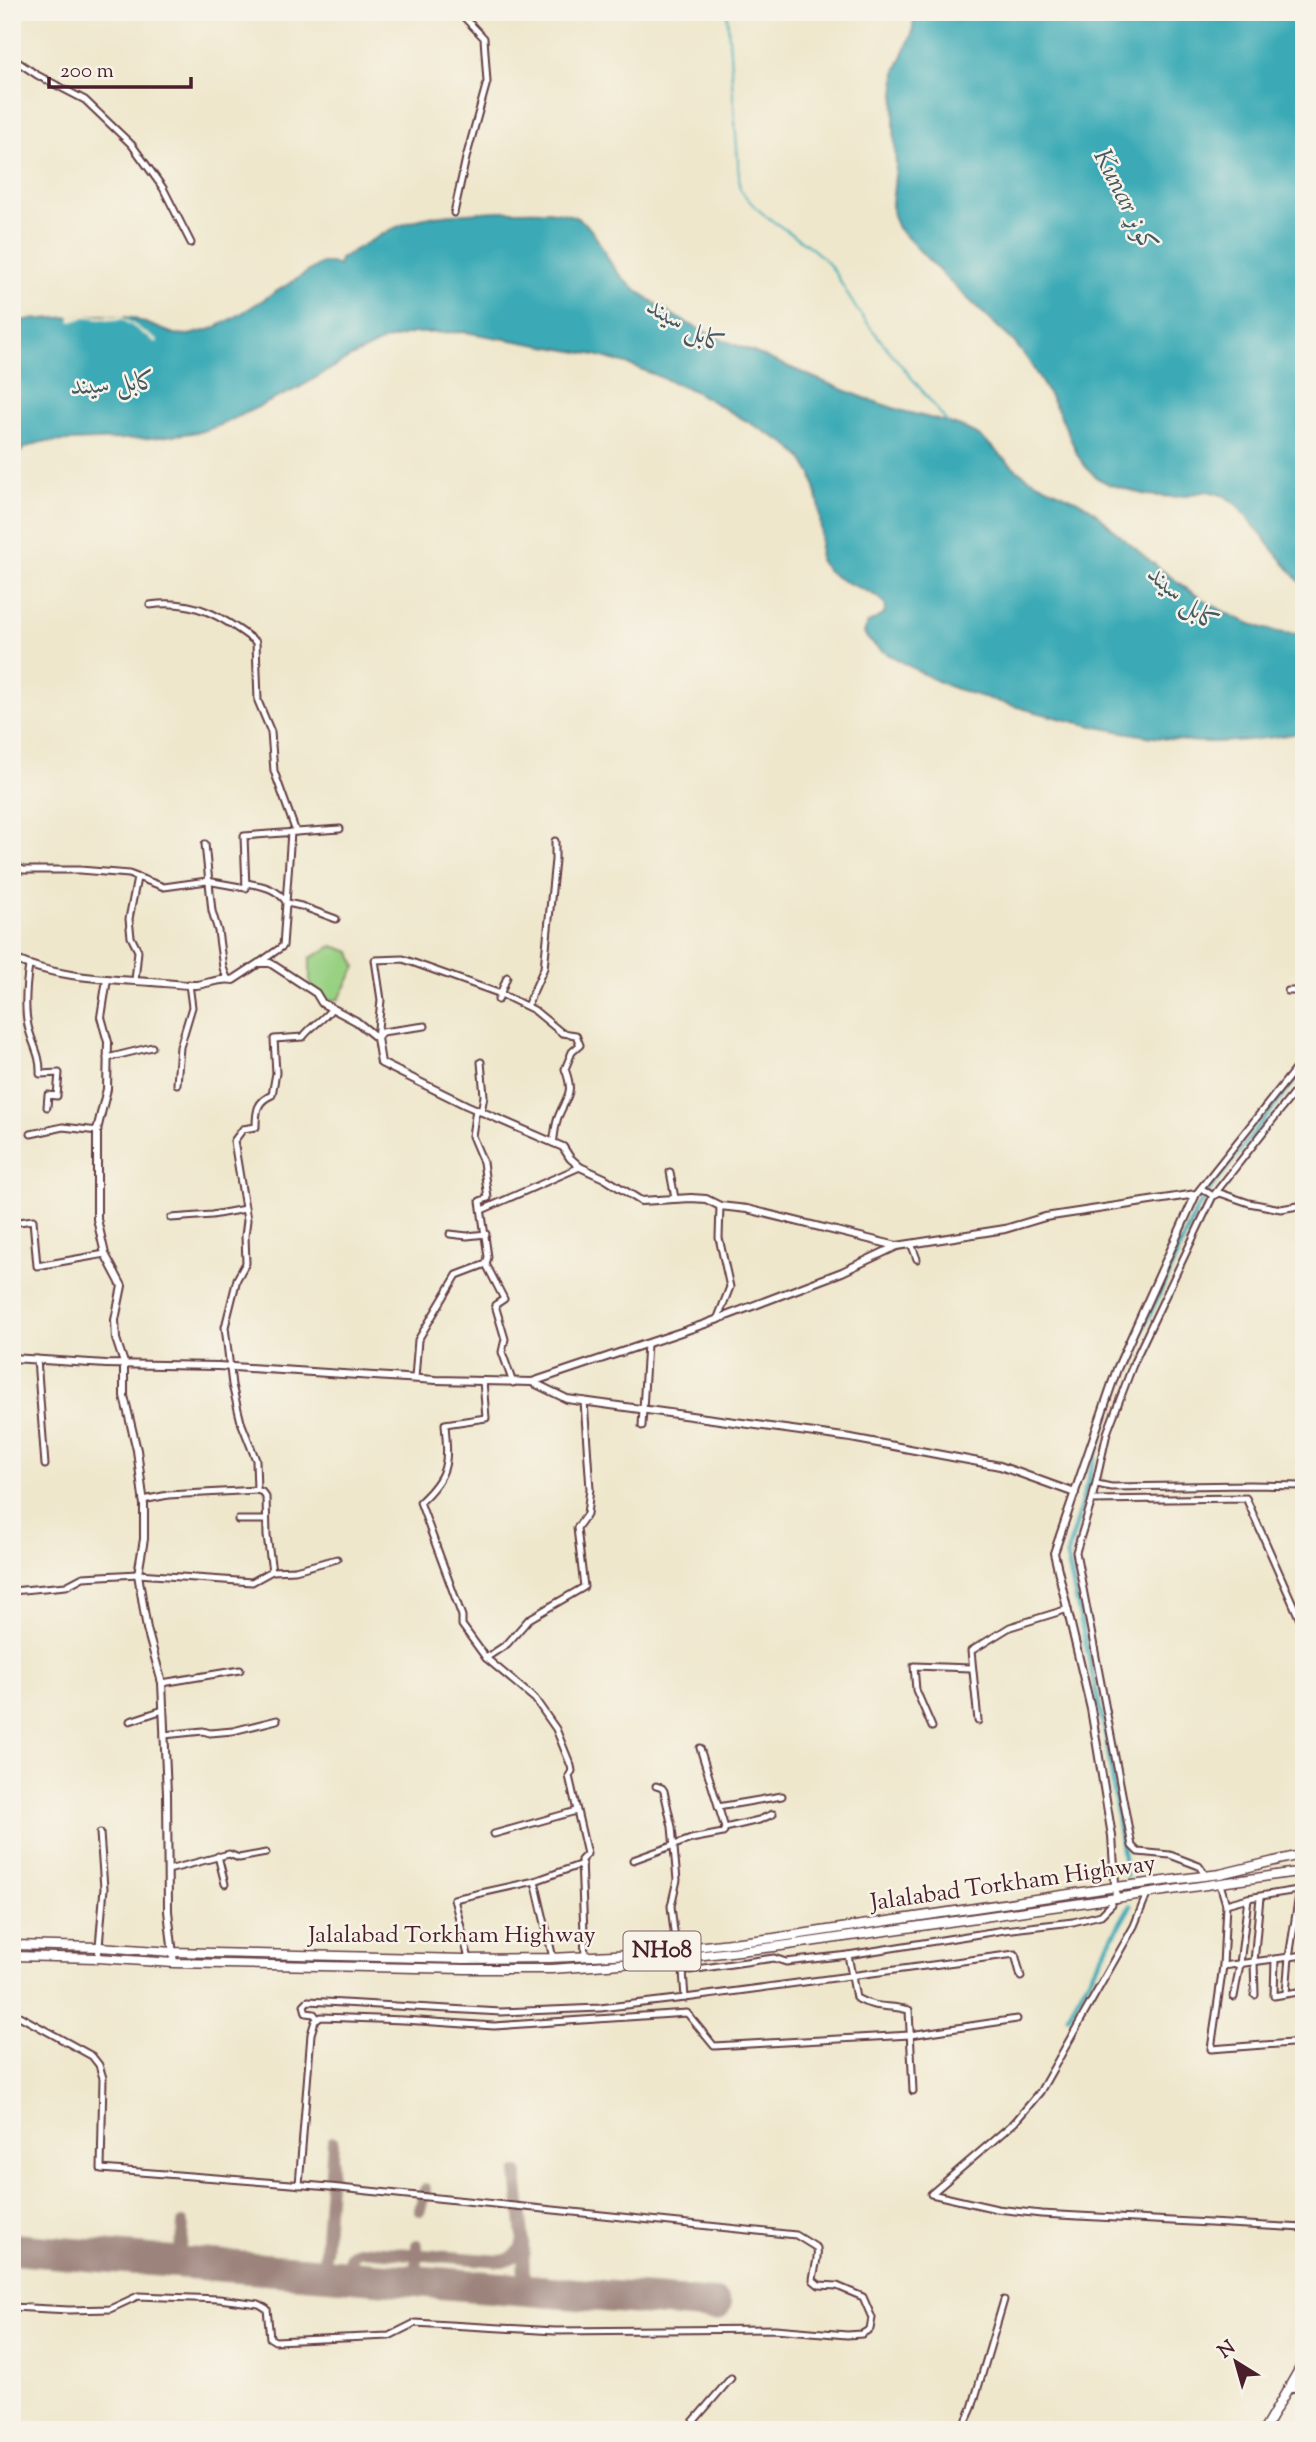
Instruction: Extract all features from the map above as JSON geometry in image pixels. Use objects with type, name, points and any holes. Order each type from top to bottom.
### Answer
[{"type":"highway","name":"Jalalabad Torkham Highway","points":[[12,1945],[469,1959],[585,1956],[774,1938],[1206,1876],[1304,1854]]},
{"type":"highway","name":"NH08","points":[[12,1956],[174,1963],[551,1969],[774,1947],[1304,1871]]},
{"type":"highway","points":[[1265,2430],[1296,2388],[1304,2361]]},
{"type":"street","points":[[454,213],[487,82],[484,38],[459,12]]},
{"type":"street","points":[[12,58],[37,75],[85,100],[132,145],[163,188],[191,243]]},
{"type":"street","points":[[12,958],[29,966],[60,973],[189,984],[227,978],[233,980],[283,946],[287,903],[285,894],[294,832],[274,771],[271,732],[258,701],[256,642],[228,620],[205,611],[183,604],[150,606]]},
{"type":"street","points":[[12,864],[23,870],[107,871],[129,874],[164,887],[207,881],[246,888],[244,836],[340,829]]},
{"type":"street","points":[[527,1006],[544,968],[555,841]]},
{"type":"street","points":[[205,844],[207,881],[227,978]]},
{"type":"street","points":[[135,981],[138,951],[131,937],[129,919],[137,878]]},
{"type":"street","points":[[246,883],[270,888],[282,895],[287,903],[301,905],[336,919]]},
{"type":"street","points":[[12,912],[12,939]]},
{"type":"street","points":[[553,1143],[558,1117],[570,1095],[571,1084],[565,1069],[572,1052],[580,1045],[576,1035],[562,1033],[527,1006],[403,959],[375,960],[381,1000],[377,1038],[381,1063],[479,1110],[553,1143],[563,1147],[580,1167],[641,1201],[706,1199],[720,1206],[747,1209],[897,1246],[912,1246],[1005,1229],[1045,1217],[1196,1194]]},
{"type":"street","points":[[259,963],[270,962],[316,993],[322,1003],[356,1021],[377,1038]]},
{"type":"street","points":[[29,966],[26,983],[28,1026],[41,1060],[40,1074],[59,1073],[57,1096],[48,1095],[47,1107]]},
{"type":"street","points":[[500,997],[507,977]]},
{"type":"street","points":[[107,979],[101,1017],[108,1042],[107,1089],[98,1131],[97,1219],[105,1254],[122,1286],[115,1320],[116,1339],[124,1363],[124,1396],[138,1450],[143,1500],[144,1539],[138,1574],[147,1629],[162,1683],[168,1911],[174,1963]]},
{"type":"street","points":[[177,1084],[180,1047],[192,1007],[189,984]]},
{"type":"street","points":[[1288,991],[1304,991]]},
{"type":"street","points":[[257,1490],[256,1460],[241,1422],[232,1385],[225,1327],[237,1279],[246,1263],[247,1228],[234,1141],[243,1129],[256,1127],[256,1110],[263,1099],[272,1095],[276,1073],[274,1039],[303,1037],[313,1024],[326,1017],[332,1008]]},
{"type":"street","points":[[377,1038],[382,1032],[425,1026]]},
{"type":"street","points":[[107,1058],[152,1047]]},
{"type":"street","points":[[685,1998],[683,1971],[774,1958],[786,1962],[848,1955],[1073,1922],[1101,1915],[1112,1905],[1116,1887],[1112,1836],[1091,1709],[1054,1553],[1117,1369],[1196,1194],[1304,1058]]},
{"type":"street","points":[[481,1062],[484,1096],[472,1136],[483,1161],[488,1198],[480,1201],[486,1234],[486,1264],[505,1298],[495,1306],[505,1339],[502,1352],[513,1383]]},
{"type":"street","points":[[1206,1876],[1199,1866],[1170,1855],[1138,1852],[1132,1846],[1076,1552],[1097,1484],[1107,1433],[1134,1363],[1213,1196],[1304,1080]]},
{"type":"street","points":[[31,1134],[63,1127],[98,1131]]},
{"type":"street","points":[[482,1210],[580,1167]]},
{"type":"street","points":[[670,1172],[675,1198]]},
{"type":"street","points":[[1201,1188],[1213,1196]]},
{"type":"street","points":[[1213,1196],[1220,1193],[1249,1203],[1281,1209],[1304,1205]]},
{"type":"street","points":[[717,1320],[730,1287],[719,1238],[720,1206]]},
{"type":"street","points":[[171,1218],[245,1209]]},
{"type":"street","points":[[12,1223],[33,1220],[37,1266],[105,1254]]},
{"type":"street","points":[[450,1234],[486,1234]]},
{"type":"street","points":[[12,1358],[532,1382],[717,1320],[842,1272],[897,1246]]},
{"type":"street","points":[[912,1246],[918,1259]]},
{"type":"street","points":[[415,1378],[418,1340],[457,1275],[486,1264]]},
{"type":"street","points":[[642,1426],[648,1344]]},
{"type":"street","points":[[37,1359],[45,1465]]},
{"type":"street","points":[[483,1381],[486,1418],[445,1424],[447,1464],[436,1487],[420,1502],[462,1616],[462,1626],[486,1658],[535,1699],[556,1729],[571,1766],[569,1776],[587,1854],[582,1860],[585,1956]]},
{"type":"street","points":[[532,1382],[567,1399],[851,1438],[1000,1466],[1075,1493]]},
{"type":"street","points":[[486,1658],[507,1644],[529,1619],[584,1587],[577,1528],[587,1514],[590,1489],[584,1401]]},
{"type":"street","points":[[1097,1484],[1111,1487],[1304,1486]]},
{"type":"street","points":[[143,1500],[168,1495],[257,1490],[266,1497],[272,1571]]},
{"type":"street","points":[[1092,1500],[1246,1498],[1304,1629]]},
{"type":"street","points":[[238,1520],[266,1520]]},
{"type":"street","points":[[12,1591],[66,1586],[83,1577],[138,1574],[252,1582],[272,1571],[295,1570],[337,1559]]},
{"type":"street","points":[[978,1721],[971,1651],[1010,1627],[1068,1609]]},
{"type":"street","points":[[932,1727],[916,1689],[914,1666],[971,1668]]},
{"type":"street","points":[[162,1683],[240,1670]]},
{"type":"street","points":[[130,1721],[163,1710]]},
{"type":"street","points":[[164,1735],[233,1731],[276,1720]]},
{"type":"street","points":[[633,1860],[699,1836],[723,1833],[725,1828],[700,1748]]},
{"type":"street","points":[[656,1786],[664,1791],[674,1845],[677,1880],[671,1906],[676,1949]]},
{"type":"street","points":[[718,1807],[782,1796]]},
{"type":"street","points":[[494,1834],[576,1811]]},
{"type":"street","points":[[725,1828],[773,1814]]},
{"type":"street","points":[[98,1958],[104,1888],[100,1833]]},
{"type":"street","points":[[168,1870],[229,1854],[239,1858],[265,1853]]},
{"type":"street","points":[[218,1856],[225,1884]]},
{"type":"street","points":[[469,1959],[454,1899],[535,1881],[582,1864]]},
{"type":"street","points":[[535,1881],[553,1958]]},
{"type":"street","points":[[1215,1885],[1226,1904],[1223,1966],[1211,2049],[1302,2042],[1304,1993],[1273,1996],[1275,1959]]},
{"type":"street","points":[[1226,1904],[1302,1889],[1289,1957],[1286,1993]]},
{"type":"street","points":[[1147,1894],[1134,1926],[1040,2092],[1015,2122],[931,2194],[997,2209],[1041,2214],[1304,2228]]},
{"type":"street","points":[[1255,1995],[1254,1962],[1260,1897]]},
{"type":"street","points":[[1234,1997],[1248,1898]]},
{"type":"street","points":[[318,2019],[314,2014],[306,2013],[304,2005],[308,2001],[501,2012],[600,2008],[1016,1954],[1021,1977]]},
{"type":"street","points":[[848,1955],[856,1998],[877,2007],[909,2010],[913,2091]]},
{"type":"street","points":[[1223,1966],[1304,1955]]},
{"type":"street","points":[[12,2012],[92,2056],[99,2065],[103,2078],[101,2169],[299,2185],[796,2235],[817,2248],[819,2257],[813,2280],[819,2285],[837,2286],[863,2297],[872,2318],[870,2329],[862,2334],[847,2335],[775,2329],[555,2331],[415,2323],[389,2336],[275,2341],[271,2338],[267,2309],[259,2304],[219,2299],[138,2296],[110,2309],[12,2307]]},
{"type":"street","points":[[299,2185],[311,2034],[318,2019],[340,2017],[494,2026],[687,2013],[714,2046],[910,2035],[1017,2019]]},
{"type":"street","points":[[962,2430],[972,2408],[1004,2300]]},
{"type":"street","points":[[686,2430],[731,2378]]},
{"type":"street","points":[[1296,2388],[1304,2394]]},
{"type":"green space","points":[[333,946],[351,952],[356,967],[339,999],[327,1001],[310,987],[310,958]]},
{"type":"water","name":"Kunar کونړ","points":[[915,12],[1304,12],[1304,587],[1238,506],[1225,496],[1208,491],[1175,497],[1146,495],[1097,478],[1078,456],[1059,412],[1029,361],[1014,342],[898,228],[892,205],[896,166],[896,71],[912,34]]},
{"type":"water","name":"کابل سيند","points":[[498,211],[548,211],[577,218],[589,228],[623,279],[676,317],[712,335],[860,396],[966,429],[981,438],[1028,478],[1090,508],[1157,566],[1203,600],[1253,625],[1279,632],[1304,634],[1304,732],[1217,742],[1140,735],[1023,709],[958,689],[920,672],[879,648],[864,633],[867,624],[884,614],[886,607],[881,600],[845,582],[819,560],[819,504],[812,475],[802,458],[787,444],[692,390],[633,366],[596,355],[465,332],[414,333],[383,341],[300,387],[218,426],[199,432],[152,438],[41,442],[27,447],[12,458],[12,321],[102,315],[132,318],[174,334],[189,335],[212,329],[234,318],[322,263],[338,266],[340,259],[397,227],[437,216]]},
{"type":"pier","points":[[70,316],[121,316],[158,341],[156,343],[122,319],[86,317],[72,322],[70,320]]},
{"type":"waterway","points":[[727,12],[740,189],[770,220],[804,242],[826,261],[858,311],[949,425]]},
{"type":"waterway","points":[[1126,1875],[1107,1741],[1067,1556],[1102,1431],[1120,1381],[1196,1211],[1304,1068]]},
{"type":"waterway","points":[[1068,2016],[1130,1906]]},
{"type":"taxiway","points":[[311,2273],[320,2271],[324,2265],[333,2142]]},
{"type":"taxiway","points":[[517,2173],[524,2284],[518,2289]]},
{"type":"taxiway","points":[[420,2210],[425,2190]]},
{"type":"taxiway","points":[[160,2261],[178,2254],[183,2224]]},
{"type":"taxiway","points":[[349,2276],[350,2256],[359,2250],[501,2261],[517,2253],[523,2237]]},
{"type":"taxiway","points":[[409,2281],[416,2275],[417,2245]]},
{"type":"taxiway","points":[[181,2249],[185,2259],[207,2265]]},
{"type":"taxiway","points":[[416,2275],[421,2281],[428,2282]]},
{"type":"runway","points":[[12,2249],[715,2305]]}]
